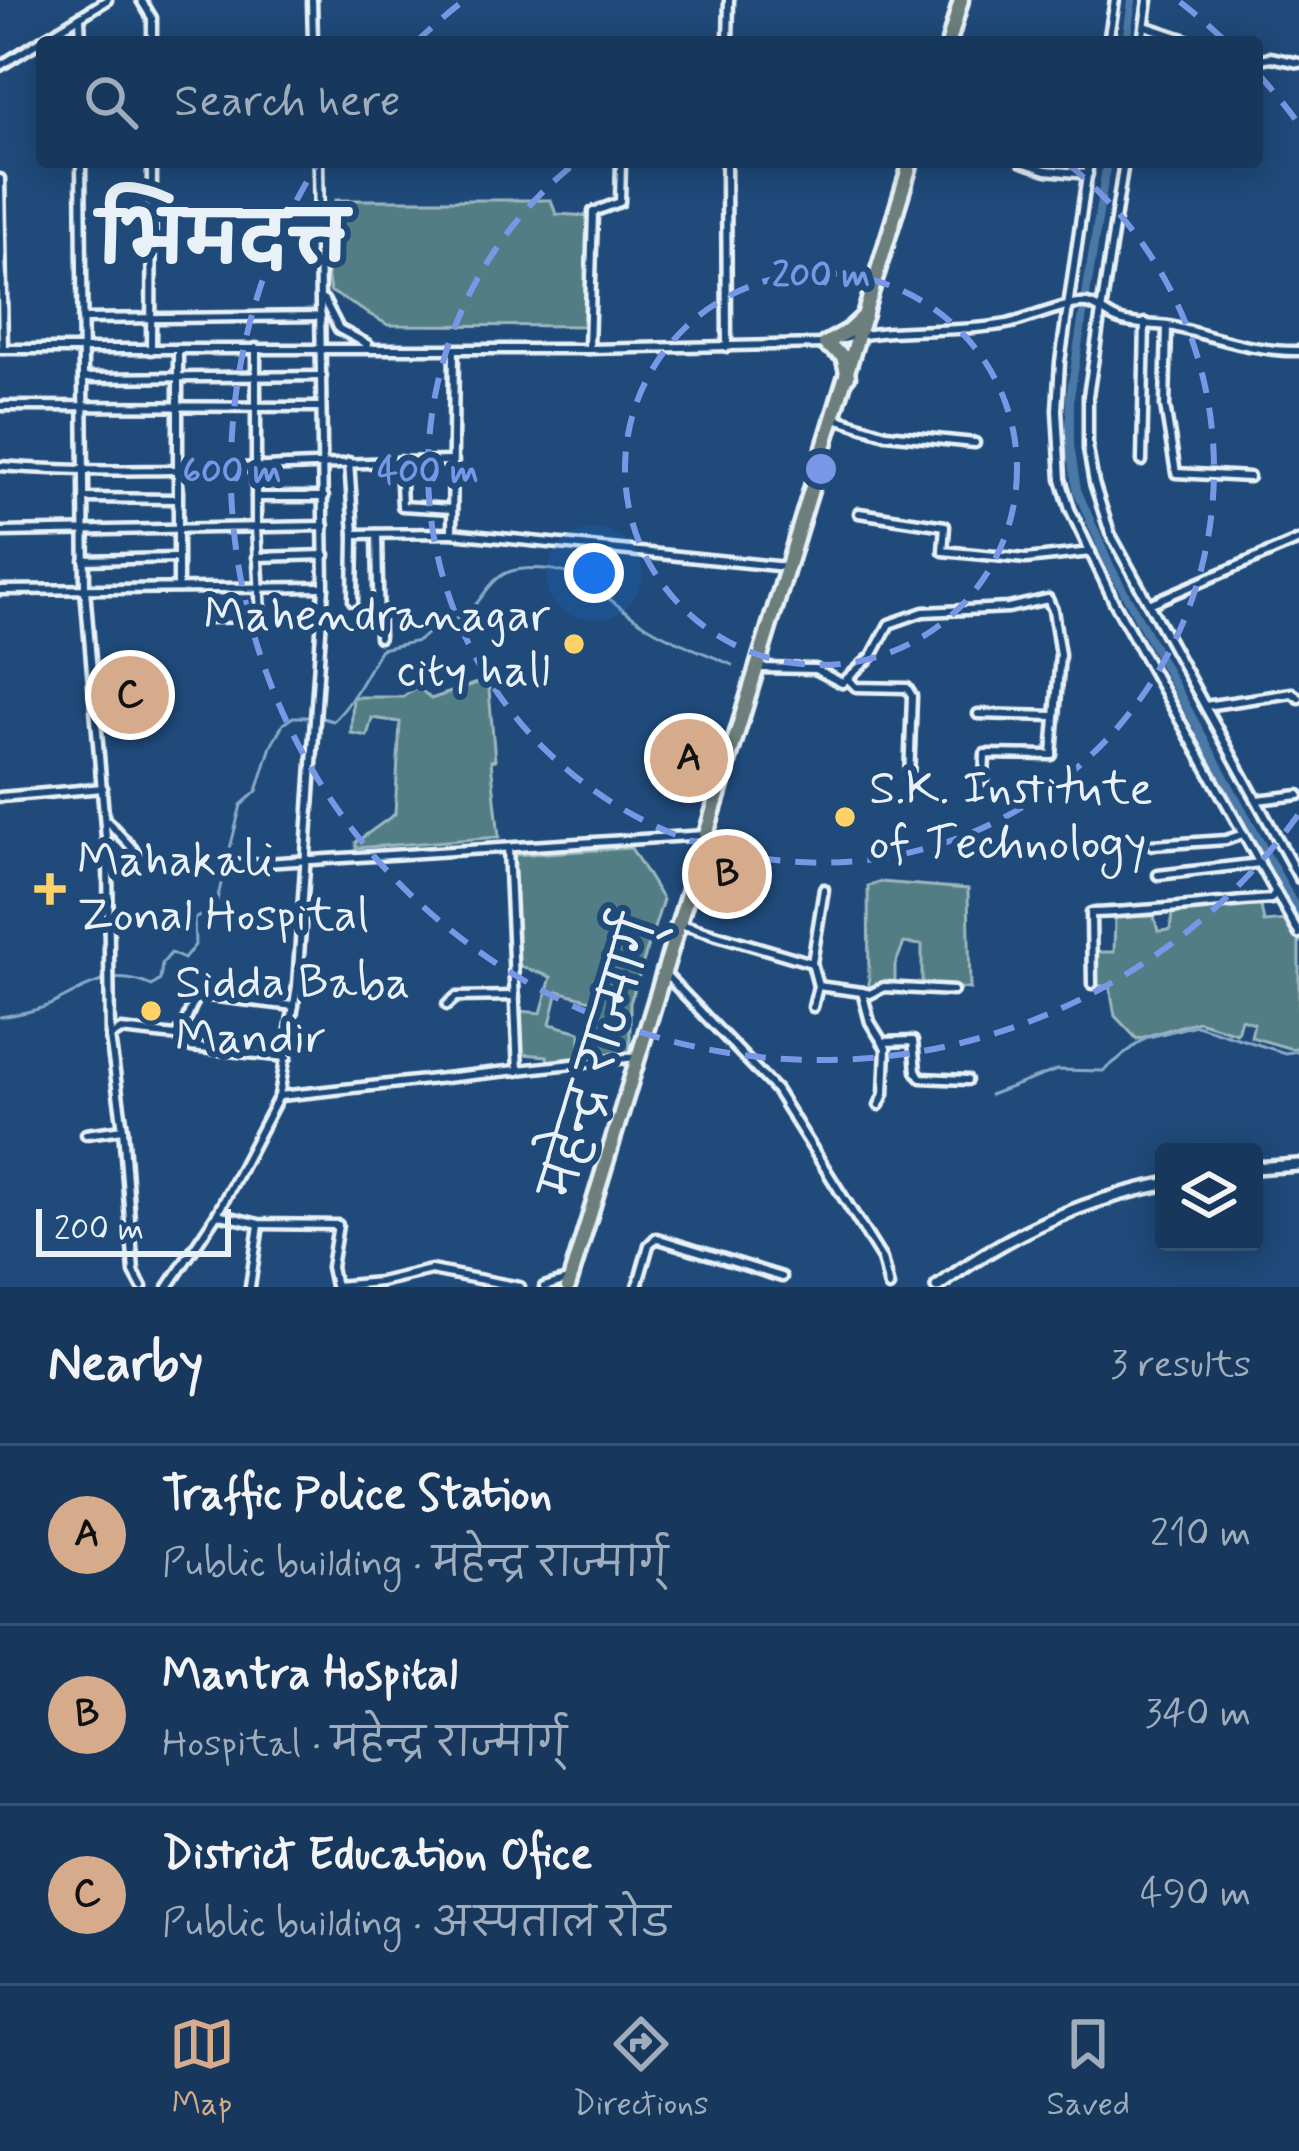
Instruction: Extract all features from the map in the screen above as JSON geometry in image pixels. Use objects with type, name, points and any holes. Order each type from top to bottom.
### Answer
[{"type":"highway","points":[[951,36],[961,0]]},
{"type":"highway","name":"महेन्द्र राज्मार्ग्","points":[[570,1283],[909,168]]},
{"type":"highway","points":[[849,377],[843,356],[825,344],[869,311]]},
{"type":"street","points":[[50,36],[107,0]]},
{"type":"street","points":[[141,0],[152,18],[152,36]]},
{"type":"street","points":[[312,0],[314,36]]},
{"type":"street","points":[[728,36],[729,0]]},
{"type":"street","points":[[1109,36],[1114,0]]},
{"type":"street","points":[[1143,36],[1148,0]]},
{"type":"street","points":[[80,18],[81,36]]},
{"type":"street","points":[[1145,26],[1175,36]]},
{"type":"street","points":[[0,66],[36,44]]},
{"type":"street","points":[[1263,59],[1298,60]]},
{"type":"street","points":[[81,168],[85,589],[106,819],[110,1037],[134,1272],[142,1287]]},
{"type":"street","points":[[151,351],[152,168]]},
{"type":"street","points":[[168,1287],[217,1214],[279,1096],[294,1006],[320,690],[325,555],[318,168]]},
{"type":"street","points":[[589,349],[593,212],[620,202],[622,168]]},
{"type":"street","points":[[726,168],[727,347]]},
{"type":"street","points":[[1040,168],[1088,174]]},
{"type":"street","points":[[1088,168],[1074,304],[1060,362],[1057,444],[1070,508],[1114,602],[1299,934]]},
{"type":"street","points":[[1123,168],[1088,396],[1088,449],[1110,533],[1299,878]]},
{"type":"street","points":[[0,179],[1,349],[825,344],[861,334],[991,327],[1037,318],[1074,304],[1091,304],[1120,321],[1167,326],[1265,352],[1299,351]]},
{"type":"street","points":[[321,291],[339,329],[356,341],[383,347]]},
{"type":"street","points":[[82,319],[321,316]]},
{"type":"street","points":[[1142,461],[1144,323]]},
{"type":"street","points":[[1167,326],[1165,406],[1176,473],[1249,477]]},
{"type":"street","points":[[207,618],[259,617],[256,348]]},
{"type":"street","points":[[452,533],[454,349]]},
{"type":"street","points":[[178,350],[178,588]]},
{"type":"street","points":[[82,378],[322,376]]},
{"type":"street","points":[[0,406],[321,406]]},
{"type":"street","points":[[835,418],[886,434],[975,443]]},
{"type":"street","points":[[0,466],[177,471],[349,461],[454,461]]},
{"type":"street","points":[[349,461],[353,601]]},
{"type":"street","points":[[400,461],[402,506],[452,509]]},
{"type":"street","points":[[256,497],[324,497]]},
{"type":"street","points":[[84,498],[176,499]]},
{"type":"street","points":[[860,513],[945,526],[943,551],[1026,559],[1091,552]]},
{"type":"street","points":[[0,532],[324,526]]},
{"type":"street","points":[[354,534],[452,533],[789,567]]},
{"type":"street","points":[[377,534],[379,637]]},
{"type":"street","points":[[1149,604],[1299,540]]},
{"type":"street","points":[[257,557],[325,555]]},
{"type":"street","points":[[84,560],[177,558]]},
{"type":"street","points":[[0,590],[324,587]]},
{"type":"street","points":[[757,668],[814,669],[842,683],[872,656],[889,623],[923,612],[1008,608],[1048,599],[1060,655],[1052,755],[985,754],[984,780]]},
{"type":"street","points":[[850,680],[856,687],[907,688],[912,696],[909,780]]},
{"type":"street","points":[[1205,706],[1292,693],[1299,698]]},
{"type":"street","points":[[978,714],[1054,716]]},
{"type":"street","points":[[0,797],[103,788]]},
{"type":"street","points":[[1257,800],[1299,795]]},
{"type":"street","points":[[106,819],[145,862]]},
{"type":"street","points":[[1152,845],[1226,840],[1244,834]]},
{"type":"street","points":[[108,862],[228,865],[708,835]]},
{"type":"street","points":[[508,848],[518,1071]]},
{"type":"street","points":[[1158,874],[1260,863]]},
{"type":"street","points":[[813,1007],[818,986],[812,963],[824,889]]},
{"type":"street","points":[[1092,984],[1090,913],[1170,910],[1271,898],[1276,892]]},
{"type":"street","points":[[680,924],[812,963]]},
{"type":"street","points":[[666,975],[776,1090],[882,1258],[889,1287]]},
{"type":"street","points":[[818,986],[870,994],[879,987],[953,991]]},
{"type":"street","points":[[862,992],[866,1013],[883,1042],[886,1062],[879,1105]]},
{"type":"street","points":[[287,1057],[191,1047],[186,1042],[188,1022],[200,995],[294,1006]]},
{"type":"street","points":[[447,1005],[456,997],[515,996]]},
{"type":"street","points":[[110,1037],[121,1030],[174,1036],[188,1022]]},
{"type":"street","points":[[883,1042],[913,1041],[921,1078],[967,1080]]},
{"type":"street","points":[[279,1096],[640,1057]]},
{"type":"street","points":[[86,1134],[123,1130]]},
{"type":"street","points":[[1263,1167],[1299,1165]]},
{"type":"street","points":[[938,1287],[964,1267],[1064,1213],[1115,1194],[1155,1186]]},
{"type":"street","points":[[217,1214],[259,1224],[338,1225],[334,1286],[431,1270],[520,1287]]},
{"type":"street","points":[[250,1287],[259,1224]]},
{"type":"street","points":[[637,1287],[649,1245],[656,1238],[782,1277]]},
{"type":"street","points":[[544,1287],[570,1283]]},
{"type":"green space","points":[[336,200],[551,200],[556,214],[589,216],[588,326],[388,325],[330,291],[322,245]]},
{"type":"green space","points":[[488,679],[499,837],[356,848],[356,842],[395,814],[400,722],[372,718],[367,736],[351,733],[353,697],[403,697],[417,686],[431,699]]},
{"type":"green space","points":[[631,848],[663,900],[630,1003],[630,1052],[597,1055],[598,1002],[558,991],[550,1024],[580,1032],[580,1058],[548,1061],[547,1056],[522,1054],[519,1011],[541,1013],[551,977],[517,965],[513,855]]},
{"type":"green space","points":[[880,882],[968,889],[970,989],[922,984],[922,945],[904,943],[895,965],[895,982],[869,989],[868,886]]},
{"type":"green space","points":[[1260,901],[1264,922],[1288,920],[1299,939],[1299,1047],[1251,1037],[1254,1023],[1241,1019],[1237,1033],[1198,1021],[1137,1039],[1115,1016],[1110,987],[1094,985],[1094,952],[1114,952],[1115,916],[1154,916],[1158,931],[1170,930],[1172,913]]},
{"type":"waterway","points":[[1127,36],[1132,0]]},
{"type":"waterway","points":[[1106,168],[1070,397],[1070,446],[1077,490],[1109,564],[1299,914]]},
{"type":"waterway","points":[[322,718],[333,721],[340,714],[381,649],[418,641],[444,620],[466,614],[495,580],[516,570],[559,571],[576,577],[656,631],[732,665]]},
{"type":"waterway","points":[[0,1017],[45,1007],[103,981],[126,979],[152,986],[160,980],[162,964],[171,953],[184,959],[195,945],[194,919],[215,908],[241,805],[257,791],[271,746],[283,724],[293,717],[311,717]]},
{"type":"waterway","points":[[990,1095],[1057,1070],[1103,1071],[1145,1038],[1196,1025],[1285,1053],[1299,1051]]},
{"type":"place","name":"Mahendranagar city hall","points":[[574,644]]},
{"type":"place","name":"District Education Ofice","points":[[130,695]]},
{"type":"place","name":"Traffic Police Station","points":[[689,758]]},
{"type":"place","name":"S.K. Institute of Technology","points":[[845,817]]},
{"type":"place","name":"Mantra Hospital","points":[[727,874]]},
{"type":"place","name":"Mahakali Zonal Hospital","points":[[50,889]]},
{"type":"place","name":"Sidda Baba Mandir","points":[[151,1011]]},
{"type":"district","name":"भिमदत्त","points":[[223,243]]}]
